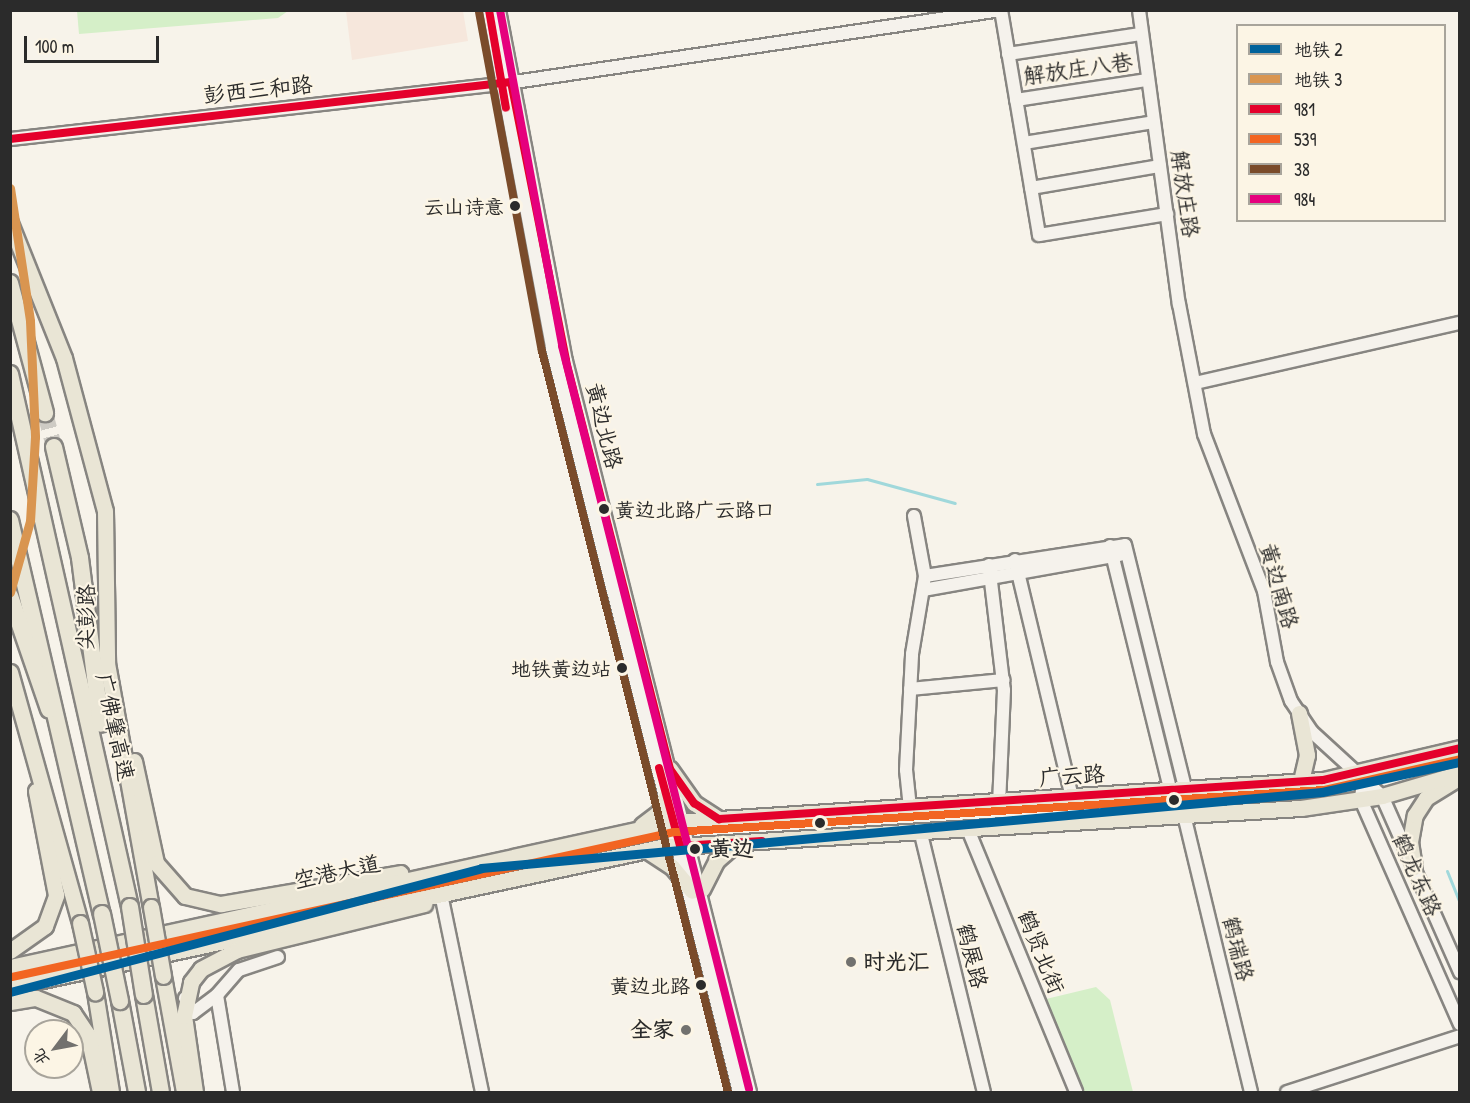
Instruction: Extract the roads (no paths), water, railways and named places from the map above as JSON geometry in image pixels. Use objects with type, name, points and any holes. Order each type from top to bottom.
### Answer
[{"type":"highway","points":[[10,283],[45,413]]},
{"type":"highway","name":"广佛肇高速","points":[[10,374],[120,855],[161,1092]]},
{"type":"highway","points":[[54,447],[81,558],[120,855]]},
{"type":"highway","points":[[10,520],[102,914],[137,1092]]},
{"type":"highway","points":[[10,597],[36,685],[61,734]]},
{"type":"main road","name":"尖彭路","points":[[10,223],[64,358],[105,511],[111,688],[184,1092]]},
{"type":"main road","points":[[10,672],[80,923],[95,992],[111,1092]]},
{"type":"main road","points":[[111,688],[140,782],[156,863],[185,896],[221,904],[382,874],[436,874]]},
{"type":"main road","points":[[1299,713],[1307,755],[1301,782]]},
{"type":"main road","points":[[10,951],[45,926],[56,895],[25,726]]},
{"type":"main road","name":"广云路","points":[[678,821],[1178,792],[1301,782],[1364,774],[1460,748]]},
{"type":"main road","points":[[670,770],[694,803],[719,819]]},
{"type":"main road","points":[[1414,867],[1412,828],[1420,806],[1460,775]]},
{"type":"main road","name":"广云路","points":[[686,846],[1219,813],[1361,800],[1460,775]]},
{"type":"main road","points":[[1211,789],[1221,800],[1219,813]]},
{"type":"main road","points":[[639,827],[659,812],[666,796]]},
{"type":"main road","points":[[769,816],[770,841]]},
{"type":"main road","name":"空港大道","points":[[10,967],[639,827],[678,821]]},
{"type":"main road","points":[[588,840],[591,863]]},
{"type":"main road","points":[[646,850],[672,867],[697,890],[716,861],[737,843]]},
{"type":"main road","name":"空港大道","points":[[10,987],[646,850],[686,846]]},
{"type":"main road","points":[[195,1092],[185,998],[201,969],[222,954],[383,918],[441,894]]},
{"type":"main road","points":[[10,1002],[36,998],[73,1014],[88,1035],[99,1092]]},
{"type":"street","name":"黄边北路","points":[[489,10],[566,361],[670,770],[678,821]]},
{"type":"street","name":"黄边北路","points":[[499,10],[506,83],[552,348],[666,796],[678,821],[686,846],[750,1092]]},
{"type":"street","name":"彭西三和路","points":[[10,139],[506,83],[965,13],[1001,10]]},
{"type":"street","points":[[1001,10],[1039,235],[1167,214]]},
{"type":"street","name":"解放庄路","points":[[1139,10],[1153,122],[1195,383]]},
{"type":"street","points":[[1008,54],[1141,34]]},
{"type":"street","name":"解放庄八巷","points":[[1016,100],[1147,80]]},
{"type":"street","points":[[1024,143],[1153,122]]},
{"type":"street","points":[[1031,188],[1160,166]]},
{"type":"street","points":[[1195,383],[1460,323]]},
{"type":"street","name":"黄边南路","points":[[1195,383],[1209,454],[1264,591],[1277,662],[1299,713],[1335,757],[1364,774]]},
{"type":"street","points":[[910,808],[910,689],[925,576],[915,516]]},
{"type":"street","points":[[923,590],[1018,573],[1111,551],[1125,545],[1178,792]]},
{"type":"street","points":[[925,576],[1015,560],[1111,551]]},
{"type":"street","points":[[1111,551],[1178,792]]},
{"type":"street","points":[[1015,560],[1072,798]]},
{"type":"street","points":[[989,565],[1004,680],[999,803]]},
{"type":"street","points":[[910,689],[1004,680]]},
{"type":"street","points":[[1361,800],[1364,774]]},
{"type":"street","name":"鹤龙东路","points":[[1364,774],[1382,796],[1460,972]]},
{"type":"street","name":"鹤龙东路","points":[[1361,800],[1460,1024]]},
{"type":"street","name":"鹤瑞路","points":[[1184,815],[1251,1092]]},
{"type":"street","name":"鹤贤北街","points":[[967,827],[1076,1092]]},
{"type":"street","name":"鹤展路","points":[[920,830],[984,1092]]},
{"type":"street","points":[[1394,875],[1414,867]]},
{"type":"street","name":"黄边北路","points":[[697,890],[739,1092]]},
{"type":"street","points":[[441,894],[482,1092]]},
{"type":"street","points":[[185,998],[193,1013],[217,995],[238,970],[278,957]]},
{"type":"street","points":[[217,995],[233,1092]]},
{"type":"street","points":[[1287,1092],[1460,1036]]},
{"type":"waterway","points":[[817,484],[867,479],[955,503]]},
{"type":"waterway","points":[[1447,871],[1460,904]]},
{"type":"tunnel","points":[[45,413],[54,447]]},
{"type":"metro line","name":"3","points":[[10,188],[30,321],[35,437],[30,521],[10,592]]},
{"type":"metro line","name":"2","points":[[10,992],[481,868],[1322,792],[1460,762]]},
{"type":"place","name":"云山诗意","points":[[515,206]]},
{"type":"place","name":"黄边北路广云路口","points":[[604,509]]},
{"type":"place","name":"地铁黄边站","points":[[622,668]]},
{"type":"place","name":"黄边","points":[[695,849]]},
{"type":"place","name":"时光汇","points":[[851,962]]},
{"type":"place","name":"黄边北路","points":[[701,985]]},
{"type":"place","name":"全家","points":[[686,1030]]}]
